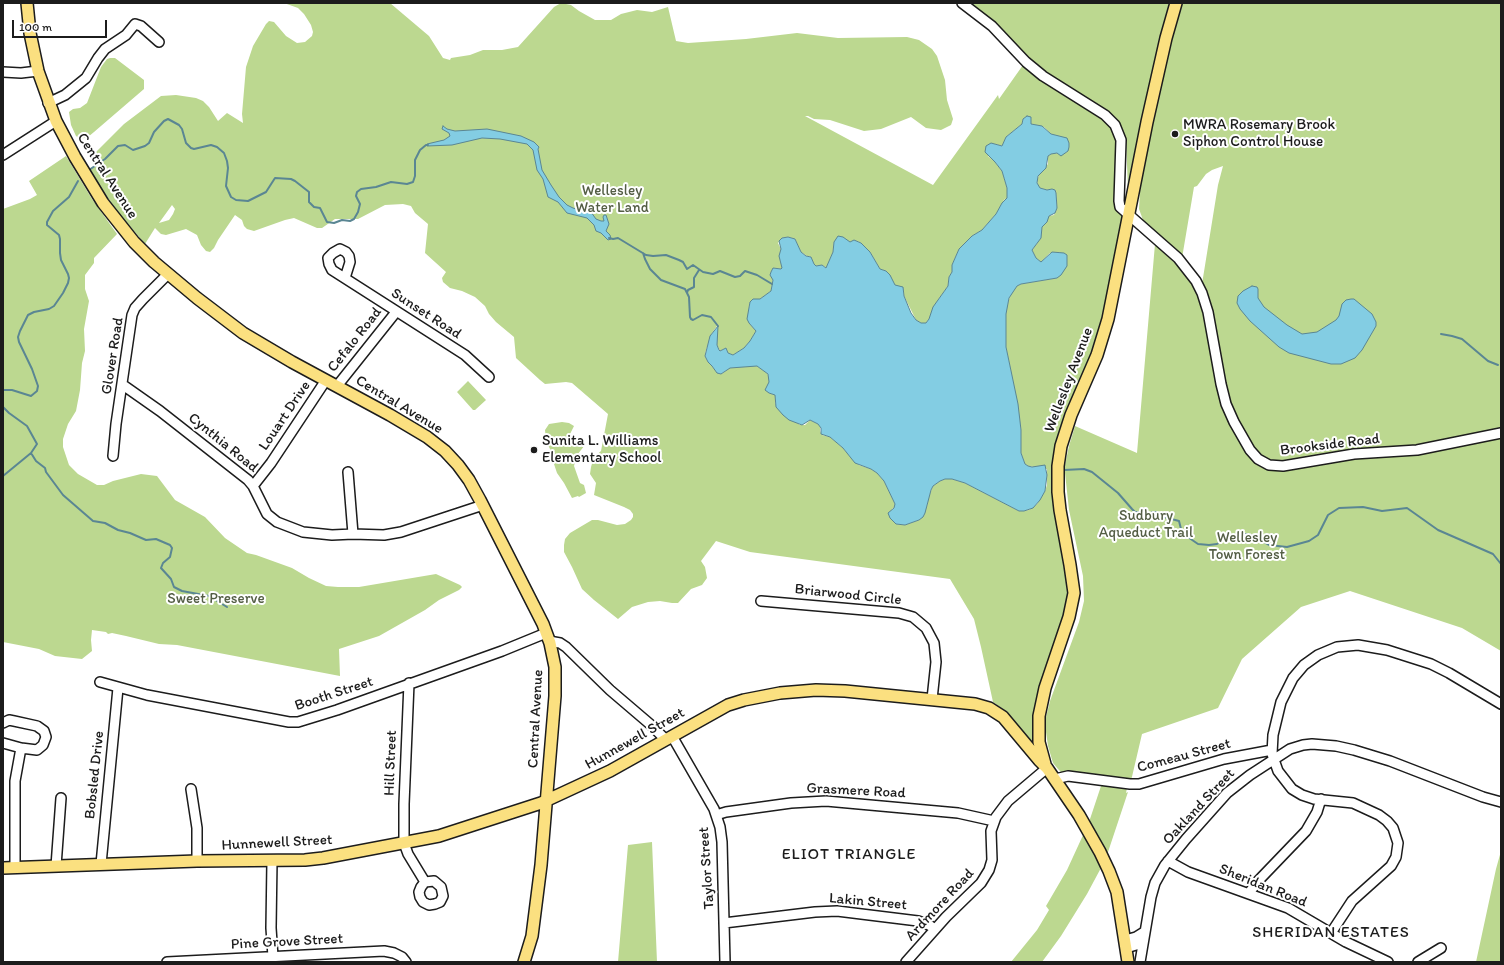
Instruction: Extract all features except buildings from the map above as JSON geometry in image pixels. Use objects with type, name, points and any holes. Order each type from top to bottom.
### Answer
[{"type":"main road","name":"Central Avenue","points":[[27,3],[30,38],[38,71],[56,121],[79,164],[107,209],[134,242],[168,274],[224,320],[243,333],[278,354],[418,430],[450,457],[463,472],[483,505],[548,637],[554,663],[556,690],[541,865],[532,936],[524,962]]},
{"type":"main road","name":"Wellesley Avenue","points":[[1047,768],[1039,742],[1039,716],[1045,688],[1070,617],[1074,593],[1060,510],[1058,482],[1060,453],[1065,430],[1097,355],[1106,326],[1164,47],[1176,3]]},
{"type":"main road","name":"Hunnewell Street","points":[[3,868],[197,861],[272,861],[323,858],[439,836],[546,801],[610,771],[728,705],[744,700],[780,693],[831,690],[980,705],[996,712],[1006,720],[1055,779],[1086,826],[1107,865],[1117,892],[1128,962]]},
{"type":"street","name":"Brookside Road","points":[[962,3],[997,30],[1021,56],[1043,76],[1105,115],[1112,121],[1118,130],[1121,140],[1119,192],[1129,213],[1182,263],[1199,285],[1208,312],[1226,404],[1234,422],[1250,450],[1260,461],[1269,465],[1280,466],[1354,454],[1411,451],[1501,433]]},
{"type":"street","points":[[48,102],[65,95],[86,78],[105,49],[126,35],[135,24],[141,26],[159,42]]},
{"type":"street","points":[[3,72],[21,73],[38,71]]},
{"type":"street","points":[[3,155],[56,121]]},
{"type":"street","name":"Glover Road","points":[[113,456],[116,424],[132,315],[135,308],[143,298],[168,274]]},
{"type":"street","name":"Sunset Road","points":[[345,278],[468,358],[489,377]]},
{"type":"street","name":"Cefalo Road","points":[[337,386],[396,312]]},
{"type":"street","name":"Louart Drive","points":[[253,486],[326,380]]},
{"type":"street","name":"Cynthia Road","points":[[122,385],[160,411],[248,480],[253,486],[267,514],[277,522],[303,532],[332,535],[384,535],[401,532],[483,505]]},
{"type":"street","points":[[348,472],[353,534]]},
{"type":"street","name":"Briarwood Circle","points":[[761,601],[899,613],[913,617],[926,628],[934,643],[936,655],[932,699]]},
{"type":"street","name":"Booth Street","points":[[100,682],[147,695],[289,722],[308,720],[409,683],[548,637]]},
{"type":"street","name":"Taylor Street","points":[[548,637],[565,646],[610,690],[656,730],[669,738],[716,815],[722,842],[725,962]]},
{"type":"street","points":[[1331,933],[1352,901],[1391,866],[1397,853],[1398,843],[1392,828],[1387,821],[1379,815],[1353,803],[1305,797],[1292,789],[1278,771],[1272,754],[1273,735],[1279,708],[1285,692],[1293,678],[1304,664],[1328,650],[1342,646],[1358,645],[1418,659],[1449,673],[1501,704]]},
{"type":"street","name":"Hill Street","points":[[404,843],[404,796],[409,683]]},
{"type":"street","name":"Bobsled Drive","points":[[101,864],[118,688]]},
{"type":"street","points":[[3,723],[9,720],[14,720],[37,726],[44,731],[46,741],[40,748],[33,751],[3,743]]},
{"type":"street","name":"Oakland Street","points":[[1140,962],[1144,932],[1153,888],[1159,874],[1182,844],[1228,793],[1272,754],[1303,745],[1318,744],[1336,746],[1390,761],[1483,797],[1501,802]]},
{"type":"street","points":[[16,868],[15,781],[21,748]]},
{"type":"street","name":"Comeau Street","points":[[1055,779],[1068,776],[1139,784],[1224,759],[1272,754]]},
{"type":"street","name":"Ardmore Road","points":[[906,962],[957,906],[978,887],[989,870],[993,855],[991,831],[994,821],[1008,801],[1047,768]]},
{"type":"street","points":[[191,789],[197,834],[197,861]]},
{"type":"street","points":[[56,866],[61,798]]},
{"type":"street","points":[[1249,893],[1258,881],[1306,831],[1317,812],[1321,799]]},
{"type":"street","name":"Grasmere Road","points":[[716,815],[726,812],[791,803],[826,801],[958,813],[994,821]]},
{"type":"street","points":[[404,843],[408,854],[425,882]]},
{"type":"street","points":[[272,861],[271,928],[273,957]]},
{"type":"street","name":"Sheridan Road","points":[[1168,861],[1188,872],[1288,908],[1353,946],[1388,962]]},
{"type":"street","name":"Lakin Street","points":[[724,923],[815,912],[837,911],[918,920],[935,929]]},
{"type":"street","points":[[1126,944],[1144,932]]},
{"type":"street","points":[[1126,944],[1143,943]]},
{"type":"street","points":[[1418,962],[1441,948]]},
{"type":"street","name":"Pine Grove Street","points":[[167,962],[384,951],[394,953],[402,957],[406,962]]},
{"type":"green space","name":"Wellesley Water Land","points":[[284,3],[390,3],[429,36],[443,58],[450,60],[451,58],[470,55],[483,50],[502,50],[518,47],[554,7],[561,3],[571,5],[595,20],[611,20],[621,14],[637,10],[652,12],[668,7],[676,41],[688,43],[746,39],[797,33],[838,38],[907,37],[919,40],[932,49],[937,56],[945,80],[947,100],[953,119],[951,125],[941,130],[926,128],[911,117],[881,129],[864,131],[830,120],[814,119],[805,116],[933,185],[998,95],[999,99],[1023,65],[1052,87],[1100,116],[1111,127],[1116,137],[1118,206],[1125,215],[1101,325],[1058,453],[1074,592],[1042,692],[1036,747],[1007,712],[993,702],[974,619],[950,579],[750,552],[716,541],[701,561],[705,567],[707,578],[702,585],[691,589],[678,603],[660,601],[648,602],[632,607],[618,619],[594,600],[582,589],[564,552],[564,545],[565,539],[570,533],[592,520],[617,525],[625,524],[633,517],[630,510],[594,495],[596,483],[590,474],[591,467],[594,457],[601,451],[608,414],[572,383],[566,382],[545,384],[540,380],[516,358],[514,337],[496,322],[489,314],[485,306],[475,297],[462,291],[450,288],[443,282],[442,278],[446,272],[425,253],[428,224],[415,213],[411,206],[403,204],[385,205],[358,219],[335,219],[322,228],[317,228],[294,218],[254,231],[247,229],[242,220],[235,215],[210,252],[206,251],[201,245],[197,235],[186,229],[166,235],[161,234],[155,228],[145,244],[116,210],[89,170],[94,166],[93,155],[124,124],[161,96],[176,95],[196,98],[203,101],[209,107],[218,121],[227,113],[243,123],[242,114],[246,67],[253,46],[266,24],[269,21],[274,22],[286,36],[297,43],[305,42],[312,36],[313,32],[311,25],[298,8]],"holes":[[[1023,119],[1031,119],[1031,124],[1044,127],[1051,134],[1061,137],[1068,151],[1063,154],[1054,153],[1048,156],[1048,164],[1040,173],[1037,180],[1040,188],[1055,190],[1057,208],[1054,215],[1049,216],[1042,227],[1038,242],[1032,250],[1036,258],[1041,262],[1050,253],[1060,252],[1057,278],[1017,286],[1011,293],[1006,309],[1006,347],[1021,430],[1021,453],[1025,464],[1028,466],[1047,469],[1047,485],[1037,504],[1029,510],[1019,511],[965,483],[952,479],[945,479],[933,486],[928,498],[927,506],[919,520],[905,525],[896,524],[890,518],[892,509],[896,506],[884,481],[877,473],[871,469],[859,465],[830,437],[822,435],[818,424],[810,420],[805,425],[800,425],[775,403],[776,396],[769,393],[770,379],[767,373],[754,365],[729,368],[723,373],[719,374],[708,362],[705,356],[706,350],[712,333],[717,326],[717,345],[720,351],[726,348],[728,353],[733,355],[744,348],[750,341],[756,331],[749,323],[749,305],[751,301],[760,299],[771,291],[773,279],[770,275],[771,272],[774,268],[783,268],[780,261],[781,249],[778,243],[782,238],[788,237],[795,239],[801,252],[807,256],[810,256],[816,266],[822,265],[827,268],[833,252],[834,242],[857,241],[861,243],[870,252],[880,269],[886,271],[895,285],[904,292],[904,296],[916,320],[921,323],[926,323],[938,300],[948,286],[949,277],[952,272],[952,265],[959,249],[972,236],[982,230],[1007,198],[1007,188],[1002,171],[988,156],[996,144],[1000,146],[1003,145],[1006,137],[1022,124]],[[172,205],[175,209],[169,220],[159,223]]]},
{"type":"green space","points":[[971,3],[1172,3],[1128,190],[1126,139],[1116,118],[1107,110],[1049,75],[1027,57],[992,20]]},
{"type":"green space","points":[[1182,3],[1501,3],[1501,428],[1416,446],[1354,450],[1283,462],[1273,462],[1262,458],[1256,451],[1230,403],[1226,390],[1212,311],[1202,284],[1218,185],[1223,166],[1206,174],[1197,186],[1194,187],[1182,258],[1143,220],[1139,209],[1140,190],[1147,145],[1177,16]]},
{"type":"green space","points":[[115,58],[144,80],[144,89],[88,137],[80,139],[76,136],[71,125],[69,112],[73,109],[80,108],[87,103],[101,67],[107,59]]},
{"type":"green space","name":"Sweet Preserve","points":[[66,156],[92,199],[117,234],[94,258],[94,263],[85,275],[85,289],[89,301],[84,329],[85,351],[82,363],[80,390],[76,411],[68,424],[63,439],[63,447],[69,465],[78,474],[97,485],[104,485],[113,481],[141,474],[157,476],[175,500],[205,517],[225,538],[247,553],[292,568],[326,586],[359,587],[436,574],[462,587],[379,636],[339,649],[340,676],[177,645],[159,644],[92,630],[92,651],[82,659],[55,656],[39,649],[3,642],[3,209],[37,195],[29,181]]},
{"type":"green space","name":"Wellesley Town Forest","points":[[1155,244],[1183,271],[1196,289],[1205,319],[1222,405],[1230,424],[1247,453],[1255,463],[1261,467],[1280,470],[1355,458],[1417,454],[1501,437],[1501,651],[1462,628],[1350,591],[1301,607],[1242,659],[1218,708],[1142,734],[1131,781],[1061,772],[1053,763],[1048,746],[1046,717],[1050,701],[1079,622],[1084,601],[1083,576],[1069,510],[1065,473],[1069,446],[1075,426],[1137,453]]},
{"type":"green space","points":[[468,381],[486,400],[475,410],[473,410],[457,392]]},
{"type":"green space","points":[[562,422],[569,423],[574,426],[568,438],[585,445],[577,455],[574,466],[580,483],[584,485],[586,493],[579,497],[572,498],[557,473],[552,458],[554,457],[546,441],[545,430],[549,424]]},
{"type":"green space","points":[[1102,783],[1127,788],[1126,793],[1128,792],[1107,855],[1089,822]]},
{"type":"green space","points":[[1084,833],[1102,866],[1087,894],[1061,936],[1042,962],[1011,962],[1037,930],[1049,910],[1046,906],[1067,870]]},
{"type":"green space","points":[[652,842],[657,962],[618,962],[628,845]]},
{"type":"green space","points":[[1501,851],[1501,962],[1476,962],[1496,869]]},
{"type":"water","points":[[1027,116],[1031,117],[1031,124],[1042,126],[1051,134],[1067,138],[1069,143],[1068,151],[1061,156],[1057,153],[1048,156],[1046,168],[1038,176],[1037,183],[1040,188],[1055,190],[1057,208],[1055,213],[1049,216],[1047,222],[1042,227],[1041,238],[1032,250],[1036,258],[1041,262],[1052,252],[1064,253],[1067,255],[1067,266],[1057,278],[1017,286],[1009,298],[1006,314],[1006,347],[1018,404],[1021,430],[1021,453],[1025,464],[1028,466],[1032,467],[1045,465],[1047,475],[1045,491],[1033,508],[1019,511],[965,483],[952,479],[945,479],[933,486],[923,517],[905,525],[896,524],[890,518],[888,513],[894,508],[895,504],[884,481],[877,473],[855,463],[843,448],[830,437],[821,434],[821,428],[818,424],[810,420],[802,425],[789,420],[783,415],[776,407],[775,395],[765,390],[769,382],[768,374],[757,366],[730,368],[721,374],[717,373],[705,356],[710,336],[718,326],[717,345],[719,350],[720,351],[726,348],[728,353],[733,355],[744,348],[750,341],[756,331],[747,319],[750,302],[753,299],[760,299],[771,291],[773,280],[770,275],[771,272],[773,268],[782,268],[779,256],[781,249],[779,241],[782,238],[788,237],[795,239],[801,252],[806,256],[811,257],[816,266],[822,265],[826,268],[833,252],[834,242],[838,236],[843,237],[850,242],[854,240],[861,243],[870,252],[880,269],[886,271],[890,275],[895,285],[903,287],[904,296],[911,313],[916,320],[921,323],[926,323],[933,307],[948,286],[949,277],[952,272],[952,265],[959,249],[972,236],[982,230],[1007,198],[1007,188],[1002,171],[985,152],[986,146],[991,143],[1002,146],[1006,137],[1022,124],[1023,119]]},
{"type":"water","points":[[443,126],[447,129],[455,131],[487,129],[521,136],[534,142],[539,147],[538,149],[542,170],[559,197],[567,205],[582,211],[591,212],[596,219],[601,221],[604,221],[603,217],[606,215],[609,224],[606,231],[610,235],[611,239],[608,240],[601,233],[596,231],[594,225],[587,218],[567,213],[558,202],[548,197],[543,179],[537,170],[533,150],[527,144],[500,139],[482,138],[452,145],[427,146],[427,144],[444,140],[450,136],[449,133],[442,129]]},
{"type":"water","points":[[1252,286],[1257,287],[1258,298],[1264,307],[1287,325],[1302,334],[1317,332],[1336,320],[1339,316],[1342,304],[1346,300],[1351,299],[1354,299],[1372,314],[1376,322],[1376,326],[1362,350],[1355,358],[1341,364],[1331,364],[1289,353],[1279,347],[1250,321],[1240,309],[1237,303],[1238,296]]},
{"type":"waterway","points":[[89,170],[105,159],[118,146],[125,145],[133,150],[145,146],[149,143],[154,132],[164,121],[168,119],[179,125],[182,129],[186,143],[191,148],[194,149],[211,145],[217,147],[224,153],[228,168],[226,186],[231,197],[236,200],[248,201],[266,192],[275,178],[291,179],[309,192],[309,202],[314,207],[320,208],[327,222],[334,223],[342,220],[350,221],[354,219],[360,204],[356,196],[357,192],[361,189],[376,187],[391,182],[407,184],[413,182],[415,176],[415,160],[420,150],[428,145]]},
{"type":"waterway","points":[[3,390],[12,390],[31,396],[37,391],[38,386],[18,337],[28,315],[54,306],[68,283],[68,274],[61,260],[59,235],[47,225],[47,222],[53,211],[69,197],[78,181]]},
{"type":"waterway","points":[[609,238],[618,238],[646,255],[666,255],[679,260],[683,262],[687,269],[693,265],[703,272],[713,274],[720,271],[735,277],[740,276],[745,271],[757,275],[772,284]]},
{"type":"waterway","points":[[643,253],[650,269],[661,280],[685,289],[689,297],[691,319],[693,320],[702,315],[711,317],[718,326]]},
{"type":"waterway","points":[[687,293],[688,290],[694,287],[694,278],[699,270]]},
{"type":"waterway","points":[[1441,334],[1462,339],[1488,361],[1498,365]]},
{"type":"waterway","points":[[3,407],[27,426],[37,444],[31,453],[3,476]]},
{"type":"waterway","points":[[31,453],[36,461],[45,468],[46,472],[63,495],[93,521],[105,523],[118,530],[130,533],[146,540],[156,539],[170,545],[172,548],[170,557],[163,563],[161,568],[171,579],[174,587],[182,591],[209,596],[227,607]]},
{"type":"waterway","points":[[1064,470],[1084,469],[1092,472],[1118,493],[1135,512],[1142,512]]},
{"type":"waterway","points":[[1152,512],[1156,512],[1164,517],[1179,521],[1182,533],[1198,544],[1217,544],[1232,535],[1245,534],[1251,535],[1269,545],[1287,547],[1309,541],[1318,535],[1328,515],[1339,508],[1363,507],[1382,511],[1407,508],[1438,530],[1493,554],[1501,564]]},
{"type":"place","name":"MWRA Rosemary Brook Siphon Control House","points":[[1175,134]]},
{"type":"place","name":"Sunita L. Williams Elementary School","points":[[534,450]]},
{"type":"district","name":"ELIOT TRIANGLE","points":[[849,855]]},
{"type":"district","name":"SHERIDAN ESTATES","points":[[1331,933]]},
{"type":"park label","name":"Sudbury Aqueduct Trail","points":[[1146,524]]}]
